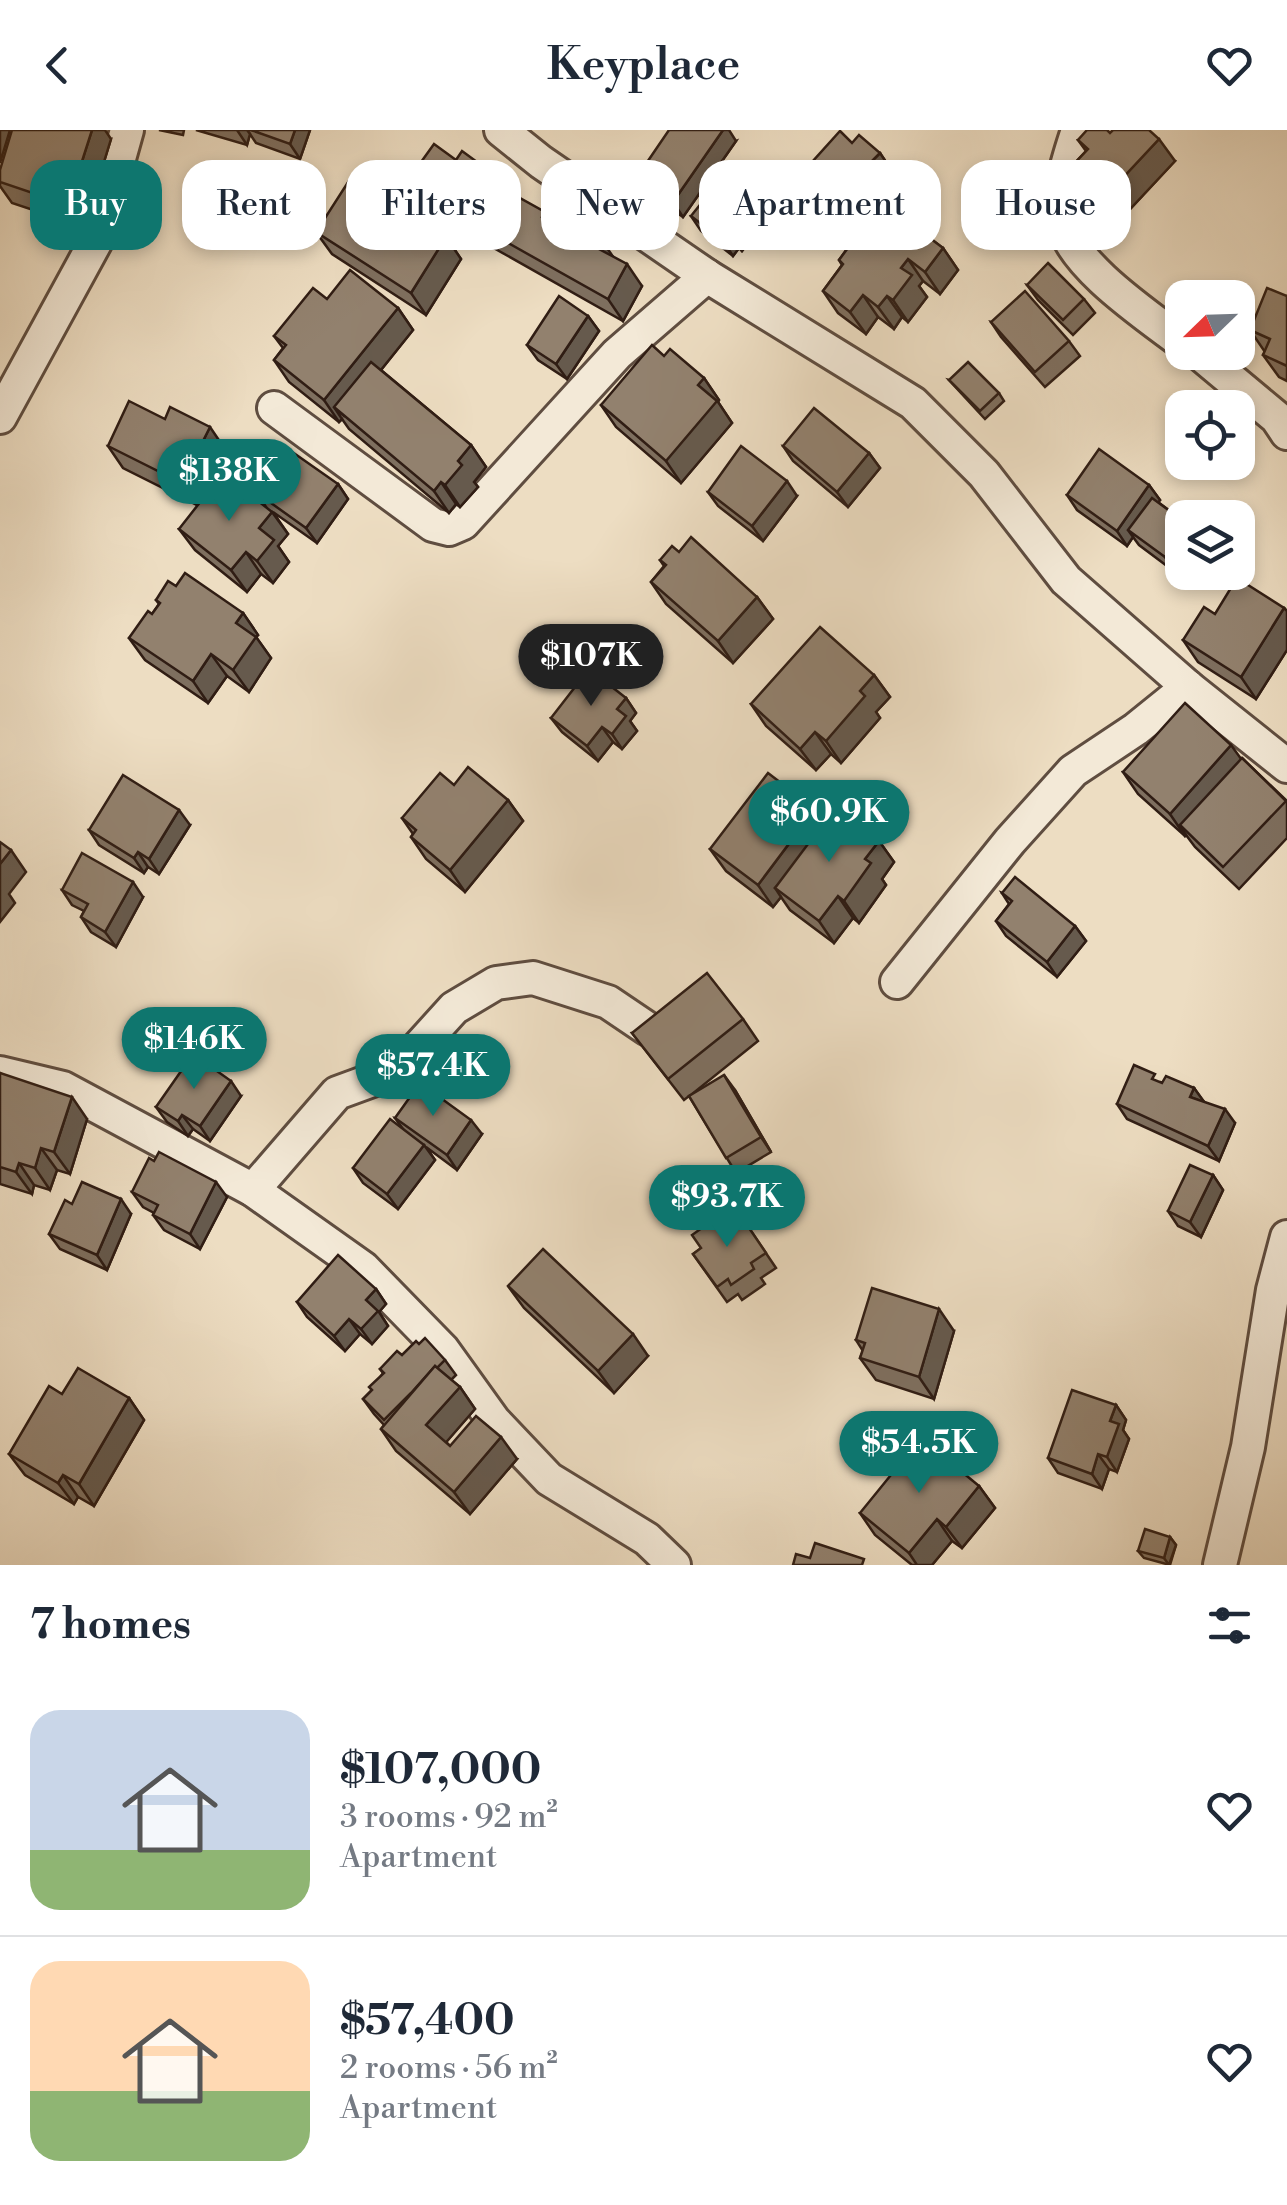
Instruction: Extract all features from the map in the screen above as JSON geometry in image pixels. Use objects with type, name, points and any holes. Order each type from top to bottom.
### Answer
[{"type":"street","points":[[0,416],[96,241],[127,130]]},
{"type":"street","points":[[501,130],[541,162],[708,276],[912,403],[984,474],[1066,580],[1188,687],[1287,766]]},
{"type":"street","points":[[1078,130],[1062,191],[1063,224],[1078,253],[1165,329]]},
{"type":"street","points":[[274,408],[433,525],[449,529],[462,523],[617,354],[708,276]]},
{"type":"street","points":[[1219,370],[1287,432]]},
{"type":"street","points":[[897,982],[1010,841],[1073,771],[1136,729],[1188,687]]},
{"type":"street","points":[[253,1190],[337,1093],[397,1071],[454,1008],[496,983],[533,978],[608,1002],[648,1029]]},
{"type":"street","points":[[0,1073],[63,1088],[253,1190],[363,1268],[444,1350],[494,1421],[549,1478],[647,1539],[674,1565]]},
{"type":"street","points":[[1220,1565],[1248,1447],[1287,1236]]},
{"type":"building","points":[[12,130],[92,130],[82,160],[30,160],[30,192],[0,182]]},
{"type":"building","points":[[251,130],[295,130],[290,144]]},
{"type":"building","points":[[669,130],[723,130],[679,193],[679,160],[649,160]]},
{"type":"building","points":[[1087,130],[1149,130],[1159,139],[1131,169],[1131,160],[1078,160],[1088,149],[1078,140]]},
{"type":"building","points":[[840,131],[852,143],[859,135],[880,153],[873,160],[814,160]]},
{"type":"building","points":[[434,144],[456,160],[423,160]]},
{"type":"building","points":[[462,151],[474,160],[456,160]]},
{"type":"building","points":[[346,185],[346,250],[438,250],[411,293],[326,238],[326,216]]},
{"type":"building","points":[[521,199],[541,210],[541,250],[601,250],[627,264],[608,299],[521,250]]},
{"type":"building","points":[[699,206],[699,222],[691,216]]},
{"type":"building","points":[[943,248],[925,272],[908,259],[901,268],[912,275],[893,300],[887,296],[878,307],[863,295],[850,312],[823,291],[843,264],[839,260],[846,250]]},
{"type":"building","points":[[1048,263],[1084,299],[1063,320],[1027,285]]},
{"type":"building","points":[[350,270],[398,308],[324,400],[274,360],[286,345],[274,336],[313,288],[327,299]]},
{"type":"building","points":[[1267,288],[1287,296],[1287,366],[1263,355],[1270,339],[1255,332],[1255,318]]},
{"type":"building","points":[[1025,291],[1069,341],[1035,372],[991,322]]},
{"type":"building","points":[[559,296],[588,316],[556,364],[527,345]]},
{"type":"building","points":[[652,345],[664,356],[670,349],[704,378],[698,385],[717,401],[666,461],[601,405]]},
{"type":"building","points":[[371,362],[471,445],[458,461],[462,465],[445,485],[441,482],[434,491],[334,407]]},
{"type":"building","points":[[968,362],[999,393],[980,411],[949,380]]},
{"type":"building","points":[[129,401],[165,419],[170,407],[210,427],[182,483],[108,446]]},
{"type":"building","points":[[814,408],[869,453],[837,492],[783,446]]},
{"type":"building","points":[[741,446],[787,481],[752,526],[708,492]]},
{"type":"building","points":[[288,449],[338,484],[306,528],[257,493]]},
{"type":"building","points":[[1099,449],[1149,485],[1117,531],[1067,495]]},
{"type":"building","points":[[223,473],[272,512],[259,528],[274,540],[257,561],[246,552],[231,570],[179,529]]},
{"type":"building","points":[[1152,498],[1165,508],[1165,557],[1128,530]]},
{"type":"building","points":[[691,537],[757,597],[718,641],[651,582],[666,565],[660,560],[672,546],[679,552]]},
{"type":"building","points":[[185,573],[243,613],[236,623],[256,637],[233,670],[211,654],[193,681],[129,638],[148,611],[152,614],[160,603],[156,600],[168,581],[176,586]]},
{"type":"building","points":[[1255,589],[1284,608],[1241,677],[1183,640],[1204,607],[1215,614],[1230,590]]},
{"type":"building","points":[[820,627],[874,675],[860,691],[865,696],[826,741],[815,732],[800,749],[751,704]]},
{"type":"building","points":[[589,669],[626,698],[617,709],[626,716],[612,734],[602,727],[587,746],[551,718]]},
{"type":"building","points":[[1185,703],[1231,745],[1170,814],[1123,772]]},
{"type":"building","points":[[1242,758],[1286,801],[1223,867],[1180,825]]},
{"type":"building","points":[[468,767],[508,800],[450,870],[411,837],[416,830],[402,818],[440,773],[454,785]]},
{"type":"building","points":[[768,773],[815,809],[758,885],[710,849]]},
{"type":"building","points":[[123,775],[179,810],[149,859],[138,852],[134,858],[89,830]]},
{"type":"building","points":[[835,808],[879,841],[865,859],[871,863],[844,901],[838,896],[819,921],[775,888]]},
{"type":"building","points":[[0,842],[11,850],[0,864]]},
{"type":"building","points":[[82,853],[133,882],[105,932],[81,917],[88,904],[62,890]]},
{"type":"building","points":[[1015,877],[1075,926],[1047,962],[996,921],[1012,901],[1002,893]]},
{"type":"building","points":[[707,973],[743,1019],[668,1079],[632,1033]]},
{"type":"building","points":[[193,1054],[231,1081],[200,1126],[182,1115],[178,1121],[156,1107]]},
{"type":"building","points":[[1134,1065],[1155,1074],[1152,1079],[1162,1083],[1166,1076],[1194,1088],[1190,1097],[1225,1109],[1208,1146],[1117,1104]]},
{"type":"building","points":[[0,1073],[72,1097],[54,1152],[41,1148],[35,1168],[19,1163],[16,1172],[0,1167]]},
{"type":"building","points":[[724,1075],[761,1137],[726,1158],[689,1096]]},
{"type":"building","points":[[420,1083],[471,1120],[447,1155],[395,1118]]},
{"type":"building","points":[[390,1119],[424,1145],[387,1194],[353,1168]]},
{"type":"building","points":[[159,1152],[216,1182],[190,1234],[153,1215],[158,1205],[132,1192],[149,1158],[154,1161]]},
{"type":"building","points":[[1190,1165],[1213,1175],[1190,1222],[1168,1211]]},
{"type":"building","points":[[82,1182],[121,1199],[97,1255],[49,1234],[65,1200],[72,1204]]},
{"type":"building","points":[[726,1211],[735,1225],[743,1219],[766,1253],[751,1263],[754,1269],[731,1285],[728,1279],[717,1287],[693,1254],[701,1248],[692,1235]]},
{"type":"building","points":[[543,1249],[633,1334],[598,1371],[508,1286]]},
{"type":"building","points":[[338,1255],[376,1289],[366,1300],[378,1311],[361,1329],[349,1319],[334,1336],[297,1302]]},
{"type":"building","points":[[872,1288],[939,1309],[919,1377],[860,1358],[865,1343],[856,1340]]},
{"type":"building","points":[[425,1338],[445,1360],[384,1420],[363,1399],[372,1390],[369,1387],[384,1373],[380,1369],[397,1351],[402,1355]]},
{"type":"building","points":[[435,1366],[460,1387],[426,1425],[450,1446],[476,1416],[501,1437],[454,1492],[381,1429]]},
{"type":"building","points":[[78,1368],[129,1398],[79,1484],[63,1475],[58,1483],[9,1454],[49,1386],[62,1394]]},
{"type":"building","points":[[1072,1390],[1116,1405],[1110,1421],[1119,1424],[1107,1457],[1098,1454],[1092,1474],[1048,1458]]},
{"type":"building","points":[[921,1438],[979,1486],[946,1527],[937,1519],[909,1553],[860,1513]]},
{"type":"building","points":[[1145,1529],[1170,1537],[1164,1558],[1138,1551]]},
{"type":"building","points":[[815,1543],[864,1559],[862,1565],[793,1565],[796,1554],[810,1558]]}]
